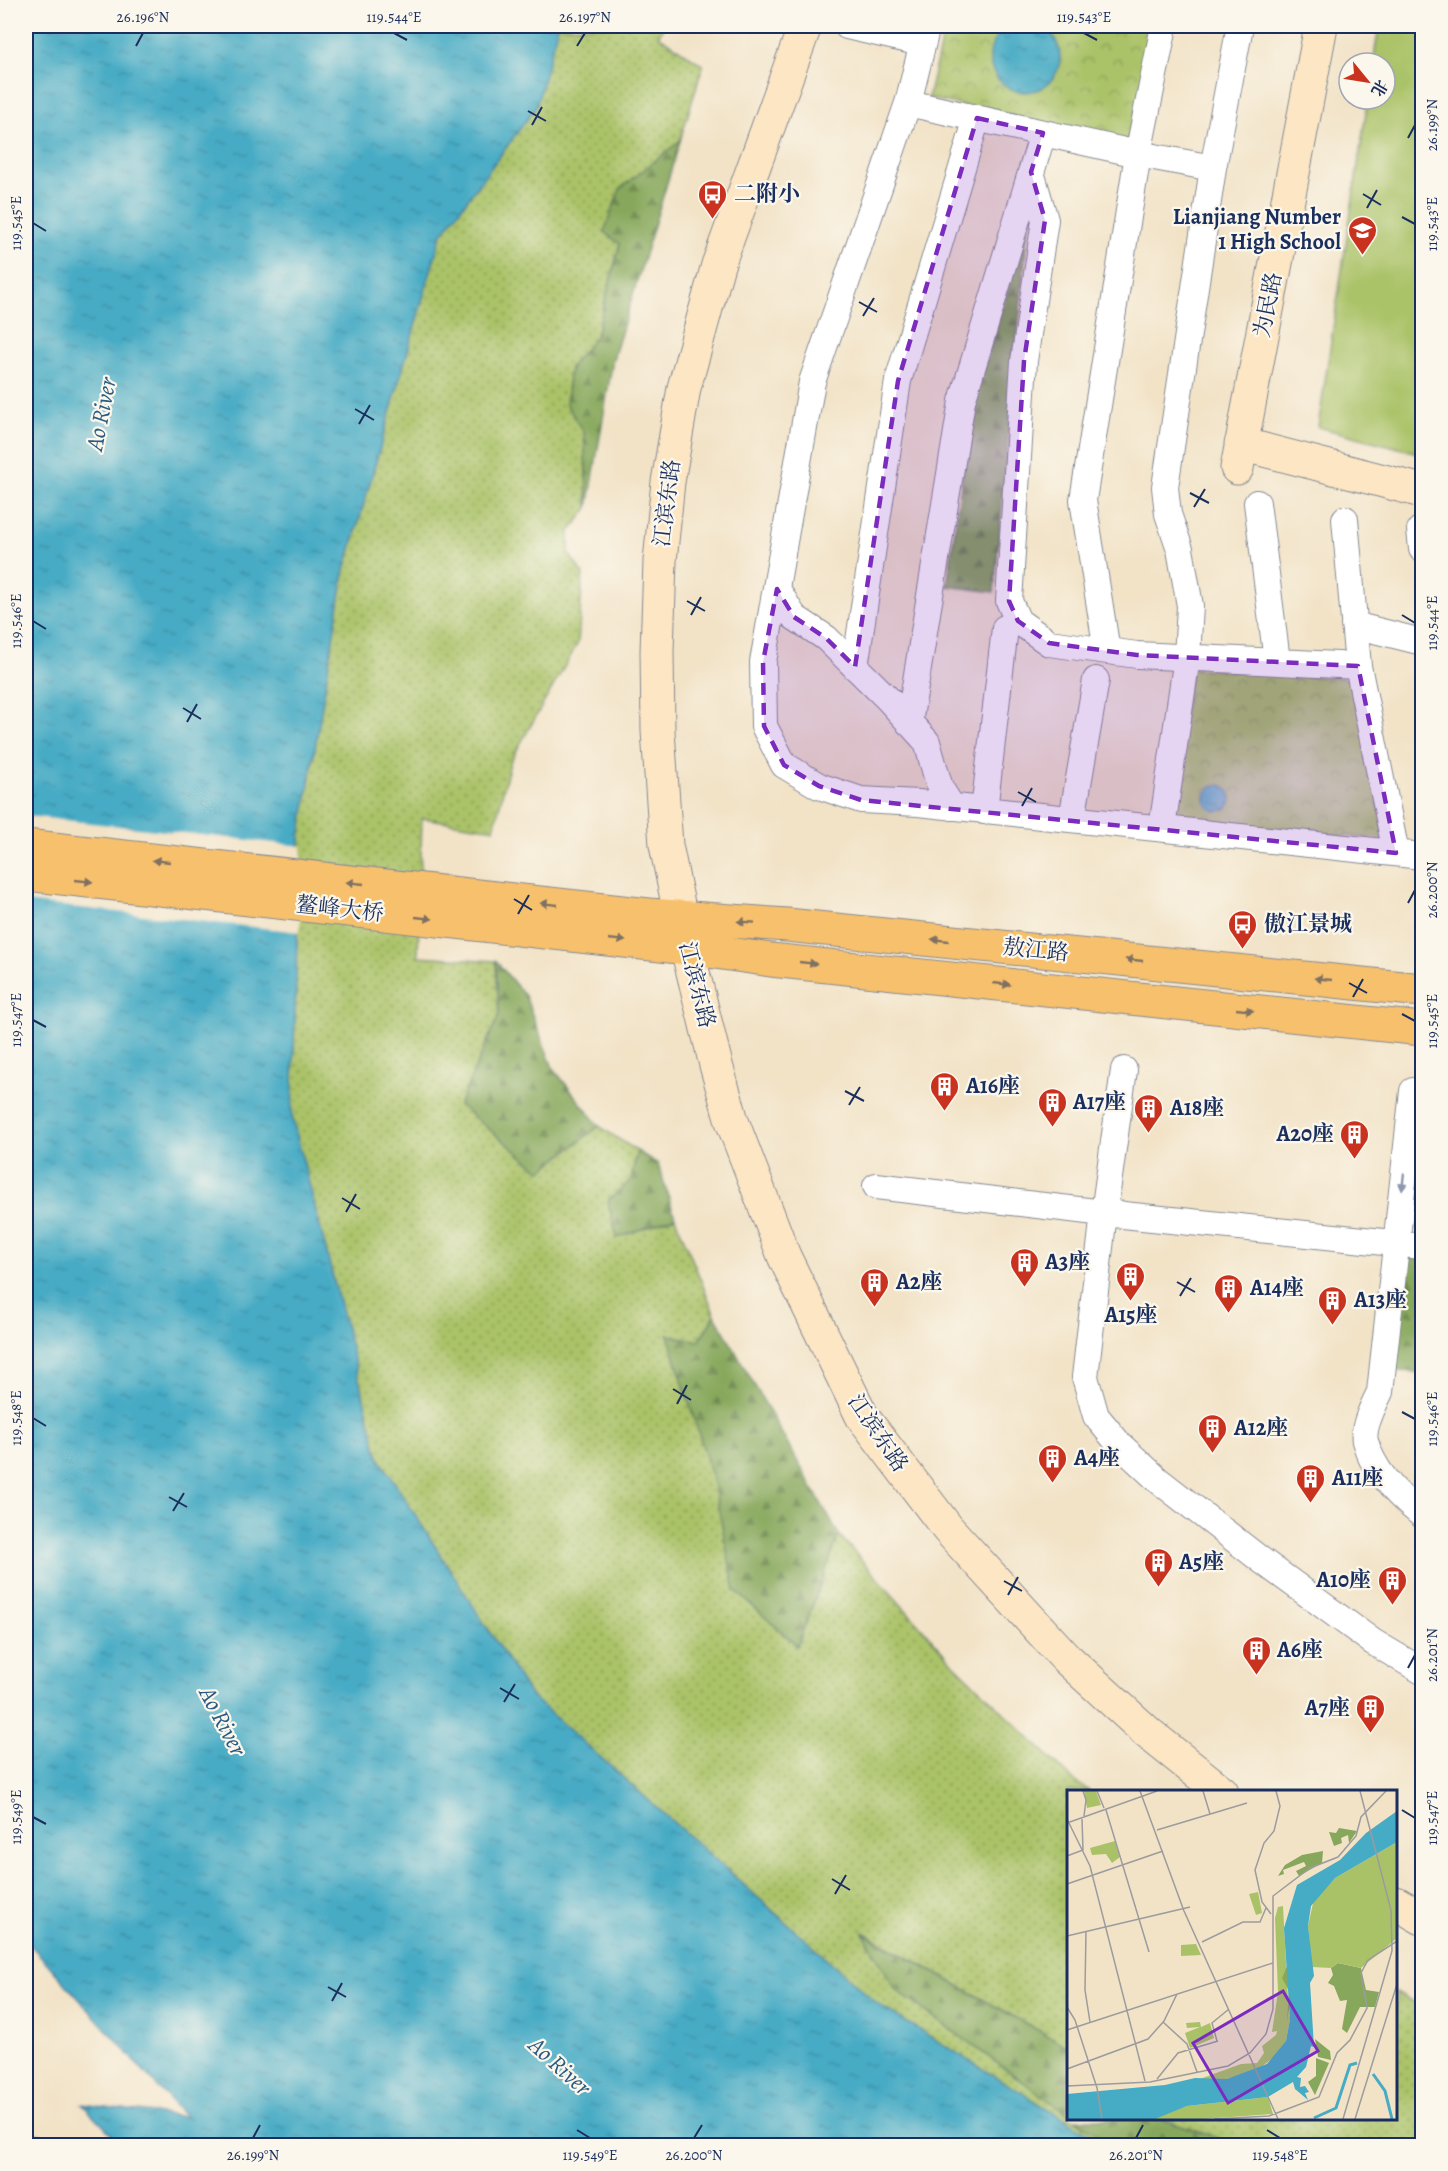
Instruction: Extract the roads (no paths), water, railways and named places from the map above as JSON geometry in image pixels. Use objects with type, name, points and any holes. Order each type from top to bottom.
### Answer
[{"type":"main road","name":"江滨东路","points":[[805,26],[718,265],[684,388],[669,482],[660,561],[658,617],[658,731],[666,845],[668,931],[716,1065],[732,1121],[784,1256],[862,1416],[948,1529],[1065,1657],[1148,1733],[1221,1790]]},
{"type":"main road","name":"为民路","points":[[1321,26],[1239,456],[1422,491]]},
{"type":"main road","name":"鳌峰大桥","points":[[26,846],[668,931]]},
{"type":"main road","name":"鳌峰大桥","points":[[26,874],[668,931]]},
{"type":"main road","name":"敖江路","points":[[668,931],[787,925],[1422,990]]},
{"type":"main road","name":"敖江路","points":[[668,931],[771,960],[1422,1029]]},
{"type":"main road","points":[[1397,1904],[1422,1918]]},
{"type":"street","points":[[847,26],[924,34],[908,103],[812,382],[763,662],[764,726],[784,765],[819,786],[861,800],[952,807],[1422,856]]},
{"type":"street","points":[[1107,651],[1083,500],[1138,154],[1164,26]]},
{"type":"street","points":[[1162,828],[1187,657],[1190,606],[1180,549],[1168,514],[1165,487],[1213,168],[1240,26]]},
{"type":"street","points":[[908,103],[1138,154],[1213,168]]},
{"type":"street","points":[[855,667],[898,381],[977,118]]},
{"type":"street","points":[[909,723],[962,401],[1043,133]]},
{"type":"street","points":[[1031,172],[1045,220],[1024,362],[1009,602],[1018,621],[1049,643],[1107,651],[1358,666]]},
{"type":"street","points":[[1257,503],[1276,661]]},
{"type":"street","points":[[1345,519],[1358,666],[1396,853]]},
{"type":"street","points":[[777,589],[794,616],[826,638],[927,742],[940,788],[952,807]]},
{"type":"street","points":[[1354,625],[1422,642]]},
{"type":"street","points":[[984,812],[1005,628]]},
{"type":"street","points":[[1072,819],[1096,680]]},
{"type":"street","points":[[1124,1070],[1104,1213],[1085,1377],[1096,1416],[1119,1444],[1158,1480],[1373,1642],[1422,1671]]},
{"type":"street","points":[[1422,1093],[1413,1091],[1380,1392],[1370,1414],[1365,1440],[1381,1474],[1405,1502],[1422,1515]]},
{"type":"street","points":[[876,1186],[1104,1213],[1422,1246]]},
{"type":"water","points":[[1025,22],[1044,28],[1054,38],[1060,57],[1054,76],[1044,86],[1025,92],[1006,86],[996,76],[990,57],[996,38],[1006,28]]},
{"type":"water","name":"Ao River","points":[[26,26],[558,26],[536,107],[441,235],[344,573],[300,838],[292,1117],[379,1458],[529,1694],[880,2006],[1107,2145],[130,2145],[119,2142],[82,2104],[185,2117],[26,1940]]},
{"type":"water","points":[[1218,785],[1227,789],[1231,798],[1227,807],[1218,811],[1209,807],[1205,798],[1209,789]]},
{"type":"water","points":[[1422,1109],[1422,1228],[1408,1226]]},
{"type":"place","name":"二附小","points":[[713,220]]},
{"type":"place","name":"Lianjiang Number 1 High School","points":[[1362,256]]},
{"type":"place","name":"傲江景城","points":[[1243,950]]},
{"type":"place","name":"A16座","points":[[945,1112]]},
{"type":"place","name":"A17座","points":[[1052,1128]]},
{"type":"place","name":"A18座","points":[[1149,1134]]},
{"type":"place","name":"A20座","points":[[1355,1160]]},
{"type":"place","name":"A3座","points":[[1024,1288]]},
{"type":"place","name":"A15座","points":[[1131,1302]]},
{"type":"place","name":"A2座","points":[[875,1308]]},
{"type":"place","name":"A14座","points":[[1229,1314]]},
{"type":"place","name":"A13座","points":[[1333,1326]]},
{"type":"place","name":"A12座","points":[[1213,1454]]},
{"type":"place","name":"A4座","points":[[1053,1484]]},
{"type":"place","name":"A11座","points":[[1311,1504]]},
{"type":"place","name":"A5座","points":[[1158,1588]]},
{"type":"place","name":"A10座","points":[[1392,1606]]},
{"type":"place","name":"A6座","points":[[1256,1676]]},
{"type":"place","name":"A7座","points":[[1371,1734]]}]
